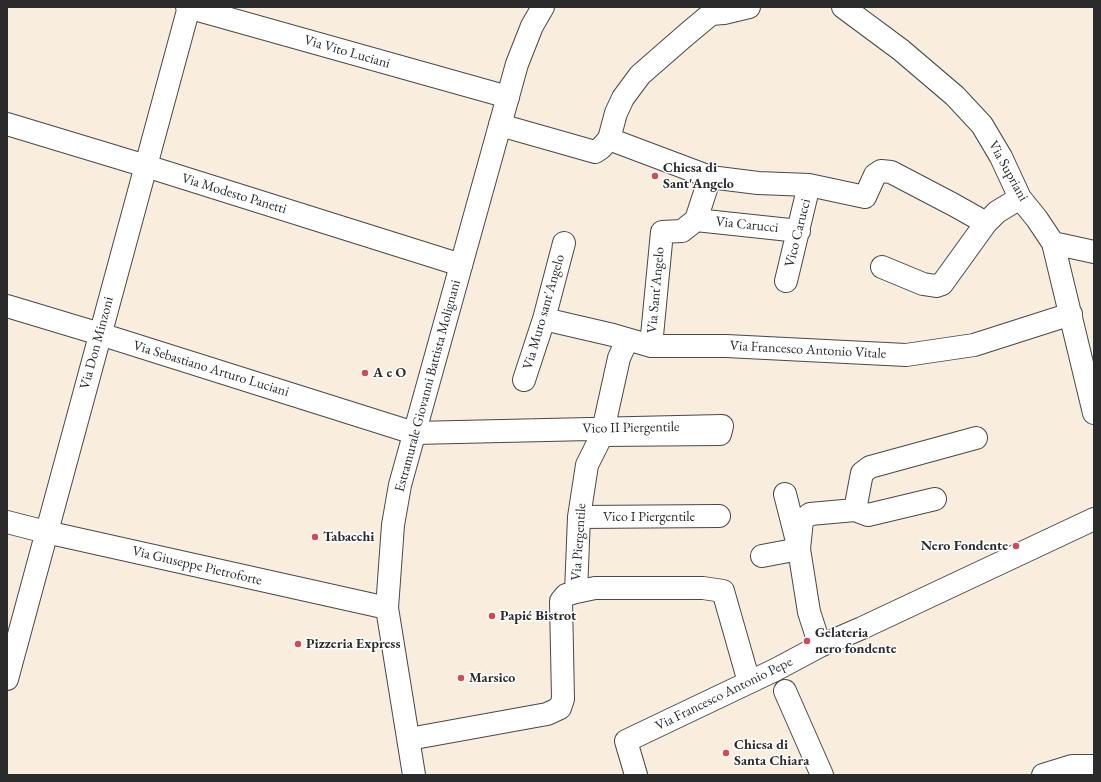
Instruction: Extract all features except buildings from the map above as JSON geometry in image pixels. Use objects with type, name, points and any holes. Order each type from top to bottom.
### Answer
[{"type":"street","name":"Via Vito Luciani","points":[[188,7],[508,97]]},
{"type":"street","name":"Via Don Minzoni","points":[[7,679],[188,7]]},
{"type":"street","name":"Estramurale Giovanni Battista Molignani","points":[[414,775],[387,608],[392,525],[400,485],[414,433],[517,64],[532,26],[543,7]]},
{"type":"street","points":[[500,125],[595,152],[610,139],[616,113],[640,75],[711,14],[724,13],[749,7]]},
{"type":"street","name":"Via Supriani","points":[[843,7],[901,50],[955,96],[982,125],[1002,157],[1020,198],[1038,219],[1053,243],[1094,413]]},
{"type":"street","name":"Via Modesto Panetti","points":[[7,124],[461,265]]},
{"type":"street","points":[[610,139],[710,176],[758,182],[809,185],[865,196],[875,175],[881,171],[891,172],[954,204],[986,224]]},
{"type":"street","points":[[696,220],[710,176]]},
{"type":"street","name":"Vico Carucci","points":[[786,281],[809,185]]},
{"type":"street","points":[[882,267],[923,284],[936,286],[942,284],[986,224],[997,212],[1020,198]]},
{"type":"street","name":"Via Carucci","points":[[696,220],[799,231]]},
{"type":"street","name":"Via Sant'Angelo","points":[[651,346],[662,232],[682,231],[696,220]]},
{"type":"street","name":"Via Muro sant'Angelo","points":[[524,380],[544,319],[564,243]]},
{"type":"street","points":[[1053,243],[1094,252]]},
{"type":"street","name":"Via Sebastiano Arturo Luciani","points":[[7,306],[414,433]]},
{"type":"street","name":"Via Francesco Antonio Vitale","points":[[544,319],[613,335],[651,346],[726,346],[906,355],[974,345],[1071,314]]},
{"type":"street","name":"Via Piergentile","points":[[409,739],[547,714],[560,708],[563,699],[560,601],[566,595],[576,592],[579,518],[587,465],[602,435],[619,358],[627,340]]},
{"type":"street","name":"Vico II Piergentile","points":[[414,433],[722,426],[720,434],[602,435]]},
{"type":"street","points":[[855,510],[862,473],[870,467],[976,438]]},
{"type":"street","points":[[785,494],[799,550],[809,612],[820,646]]},
{"type":"street","points":[[799,550],[802,520],[810,514],[855,510],[868,515],[935,499]]},
{"type":"street","name":"Vico I Piergentile","points":[[579,518],[719,516]]},
{"type":"street","name":"Via Giuseppe Pietroforte","points":[[7,522],[387,608]]},
{"type":"street","name":"Via Francesco Antonio Pepe","points":[[636,775],[626,741],[749,682],[780,681],[820,646],[1094,522]]},
{"type":"street","points":[[762,556],[799,550]]},
{"type":"street","points":[[576,592],[595,588],[703,588],[723,591],[749,682]]},
{"type":"street","points":[[780,681],[822,775]]},
{"type":"street","points":[[1043,775],[1072,766],[1094,766]]},
{"type":"place","name":"Chiesa di Sant'Angelo","points":[[655,176]]},
{"type":"place","name":"A e O","points":[[365,373]]},
{"type":"place","name":"Tabacchi","points":[[315,537]]},
{"type":"place","name":"Nero Fondente","points":[[1016,546]]},
{"type":"place","name":"Papié Bistrot","points":[[492,616]]},
{"type":"place","name":"Gelateria nero fondente","points":[[807,641]]},
{"type":"place","name":"Pizzeria Express","points":[[298,644]]},
{"type":"place","name":"Marsico","points":[[461,678]]},
{"type":"place","name":"Chiesa di Santa Chiara","points":[[726,753]]}]
